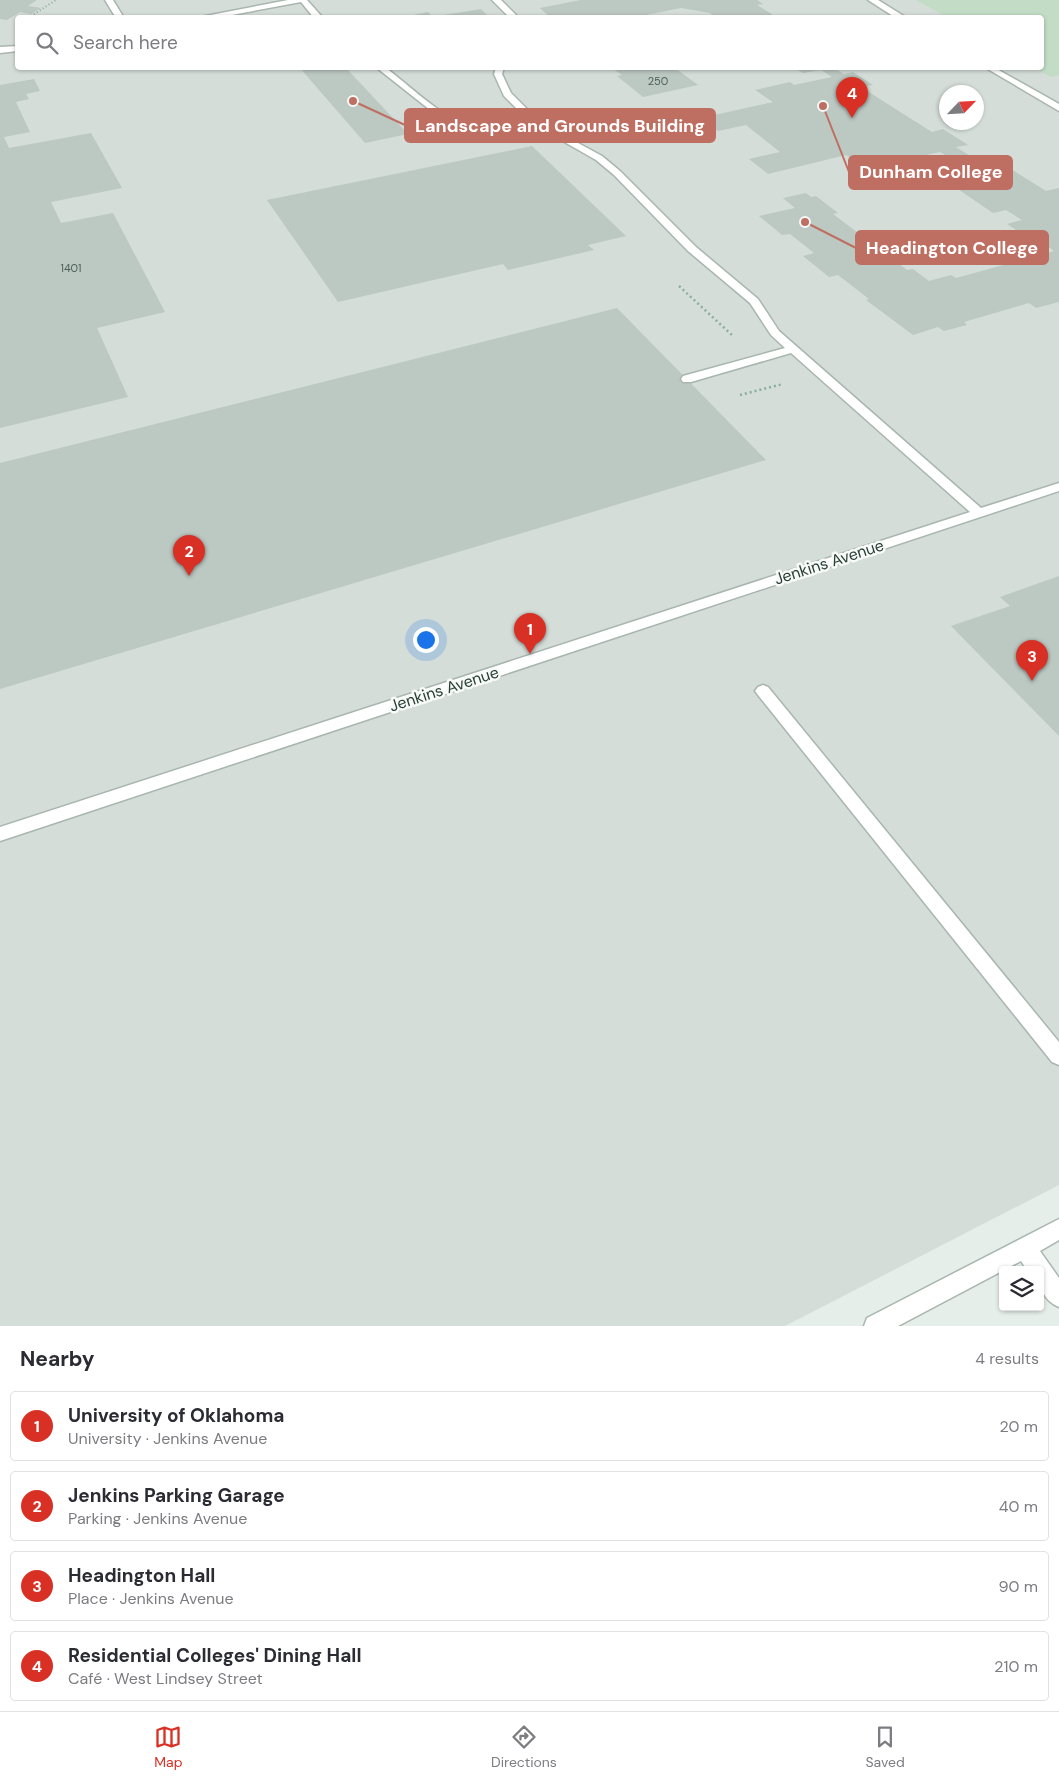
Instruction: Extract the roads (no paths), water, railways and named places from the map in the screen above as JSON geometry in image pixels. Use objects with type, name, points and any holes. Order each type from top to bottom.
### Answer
[{"type":"street","points":[[109,0],[118,15]]},
{"type":"street","points":[[216,15],[302,0],[316,15]]},
{"type":"street","points":[[496,0],[512,15]]},
{"type":"street","points":[[872,0],[898,15]]},
{"type":"street","points":[[0,50],[15,48]]},
{"type":"street","points":[[383,70],[444,119],[464,126],[491,128],[533,120]]},
{"type":"street","points":[[499,70],[498,74],[507,94],[538,125],[599,158],[617,173],[692,249],[754,301],[775,333],[979,513]]},
{"type":"street","points":[[993,70],[1059,108]]},
{"type":"street","points":[[686,379],[793,349]]},
{"type":"street","name":"Jenkins Avenue","points":[[0,834],[1059,487]]},
{"type":"street","points":[[764,691],[1059,1056]]},
{"type":"street","points":[[875,1326],[1059,1229]]},
{"type":"street","points":[[1024,1247],[1059,1296]]},
{"type":"place","name":"Landscape and Grounds Building","points":[[353,101]]},
{"type":"place","name":"Dunham College","points":[[823,106]]},
{"type":"place","name":"Residential Colleges' Dining Hall","points":[[852,118]]},
{"type":"place","name":"Headington College","points":[[805,222]]},
{"type":"place","name":"Jenkins Parking Garage","points":[[189,576]]},
{"type":"place","name":"University of Oklahoma","points":[[530,654]]},
{"type":"place","name":"Headington Hall","points":[[1032,681]]}]
